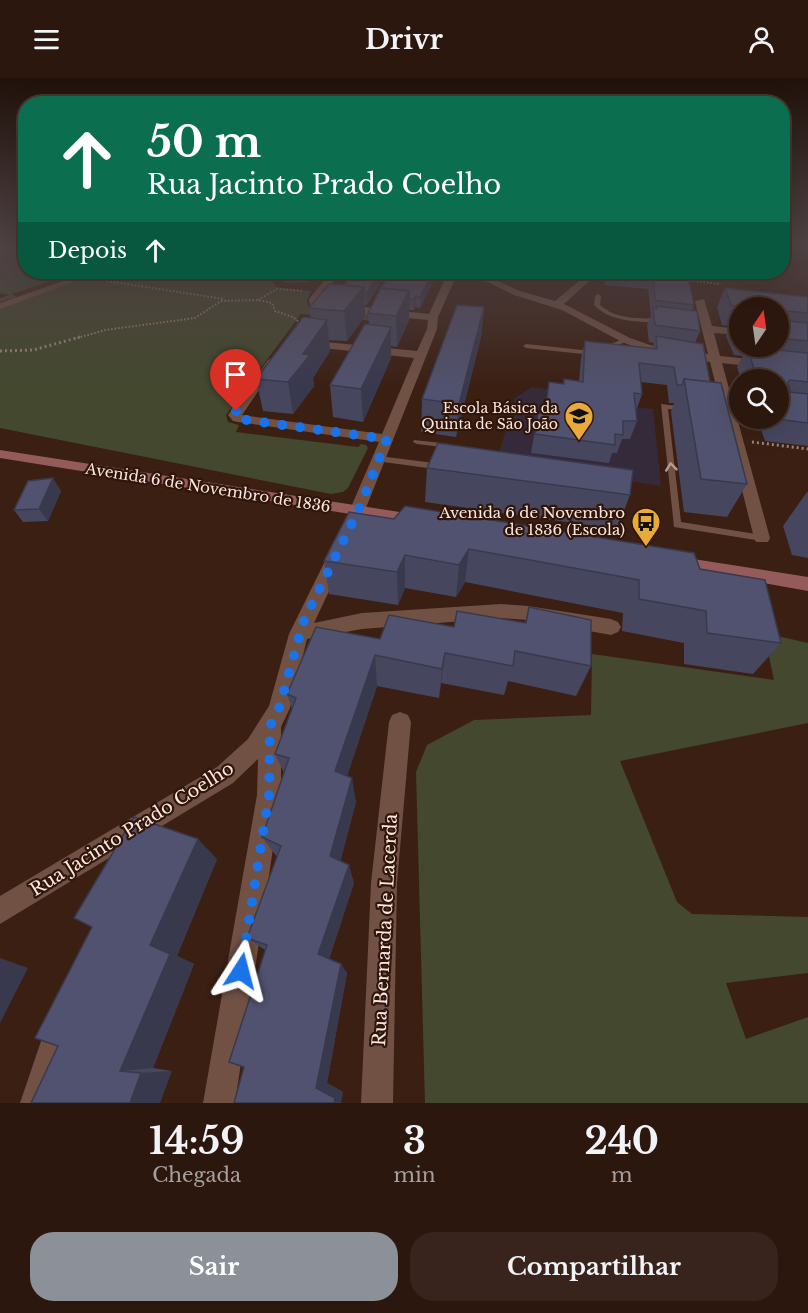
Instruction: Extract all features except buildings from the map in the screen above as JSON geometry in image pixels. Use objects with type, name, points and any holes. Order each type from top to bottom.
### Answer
[{"type":"street","points":[[0,306],[39,292]]},
{"type":"street","points":[[319,292],[314,299],[314,304],[335,303],[369,311],[432,317]]},
{"type":"street","name":"Rua Jacinto Prado Coelho","points":[[0,911],[225,775],[256,746],[279,708],[299,634],[358,511],[432,329],[432,317],[444,292]]},
{"type":"street","points":[[514,292],[558,304],[626,340],[660,351],[808,369]]},
{"type":"street","points":[[558,304],[572,292]]},
{"type":"street","points":[[700,301],[703,327],[716,359],[729,408]]},
{"type":"street","points":[[703,327],[729,331]]},
{"type":"street","points":[[289,343],[302,342],[421,355]]},
{"type":"street","points":[[277,356],[234,415],[238,418],[387,439]]},
{"type":"street","points":[[734,429],[762,538]]},
{"type":"street","name":"Avenida 6 de Novembro de 1836","points":[[0,454],[431,522]]},
{"type":"street","points":[[662,560],[808,584]]},
{"type":"street","points":[[299,634],[362,621],[501,611],[528,613],[611,627]]},
{"type":"street","name":"Rua Bernarda de Lacerda","points":[[377,1103],[384,883],[400,722]]},
{"type":"street","points":[[219,1103],[269,795],[270,726]]},
{"type":"street","points":[[111,871],[121,838]]},
{"type":"street","points":[[36,1103],[71,993]]},
{"type":"lane","points":[[598,296],[599,308],[611,314],[674,322]]},
{"type":"lane","points":[[369,311],[375,301]]},
{"type":"lane","points":[[289,343],[301,324]]},
{"type":"lane","points":[[526,346],[593,353],[626,340]]},
{"type":"lane","points":[[697,410],[664,406],[677,525],[762,538]]},
{"type":"lane","points":[[417,442],[453,447],[443,467]]},
{"type":"lane","points":[[379,459],[453,469]]},
{"type":"path","points":[[177,292],[229,300]]},
{"type":"path","points":[[258,300],[274,292]]},
{"type":"path","points":[[700,301],[709,301],[709,292]]},
{"type":"path","points":[[0,351],[33,350],[105,330],[195,318],[221,301],[229,300],[258,300],[272,303],[277,313],[293,317],[301,324]]},
{"type":"path","points":[[737,440],[808,449]]},
{"type":"shaded area","name":"Escola Básica da Quinta de São João","points":[[532,387],[629,399],[630,407],[653,409],[661,486],[497,460],[515,398]]},
{"type":"green space","points":[[18,292],[12,294],[17,297],[0,302],[0,298],[10,295],[0,293]]},
{"type":"green space","points":[[46,292],[311,292],[307,299],[308,306],[312,308],[397,317],[401,324],[301,314],[226,415],[228,422],[239,425],[236,432],[358,447],[361,444],[366,445],[368,448],[348,488],[343,492],[331,494],[0,428],[0,308]]},
{"type":"green space","points":[[764,633],[808,643],[808,723],[620,761],[677,902],[692,914],[808,917],[808,973],[726,983],[746,1039],[808,1017],[808,1103],[425,1103],[416,772],[427,745],[474,720],[591,715],[592,654],[774,680]]},
{"type":"place","name":"Escola Básica da Quinta de São João","points":[[579,442]]},
{"type":"place","name":"Avenida 6 de Novembro de 1836 (Escola)","points":[[646,548]]},
{"type":"route","points":[[236,411],[234,415],[246,420],[387,439],[358,511],[304,620],[279,708],[270,726],[269,795],[241,971]]}]
